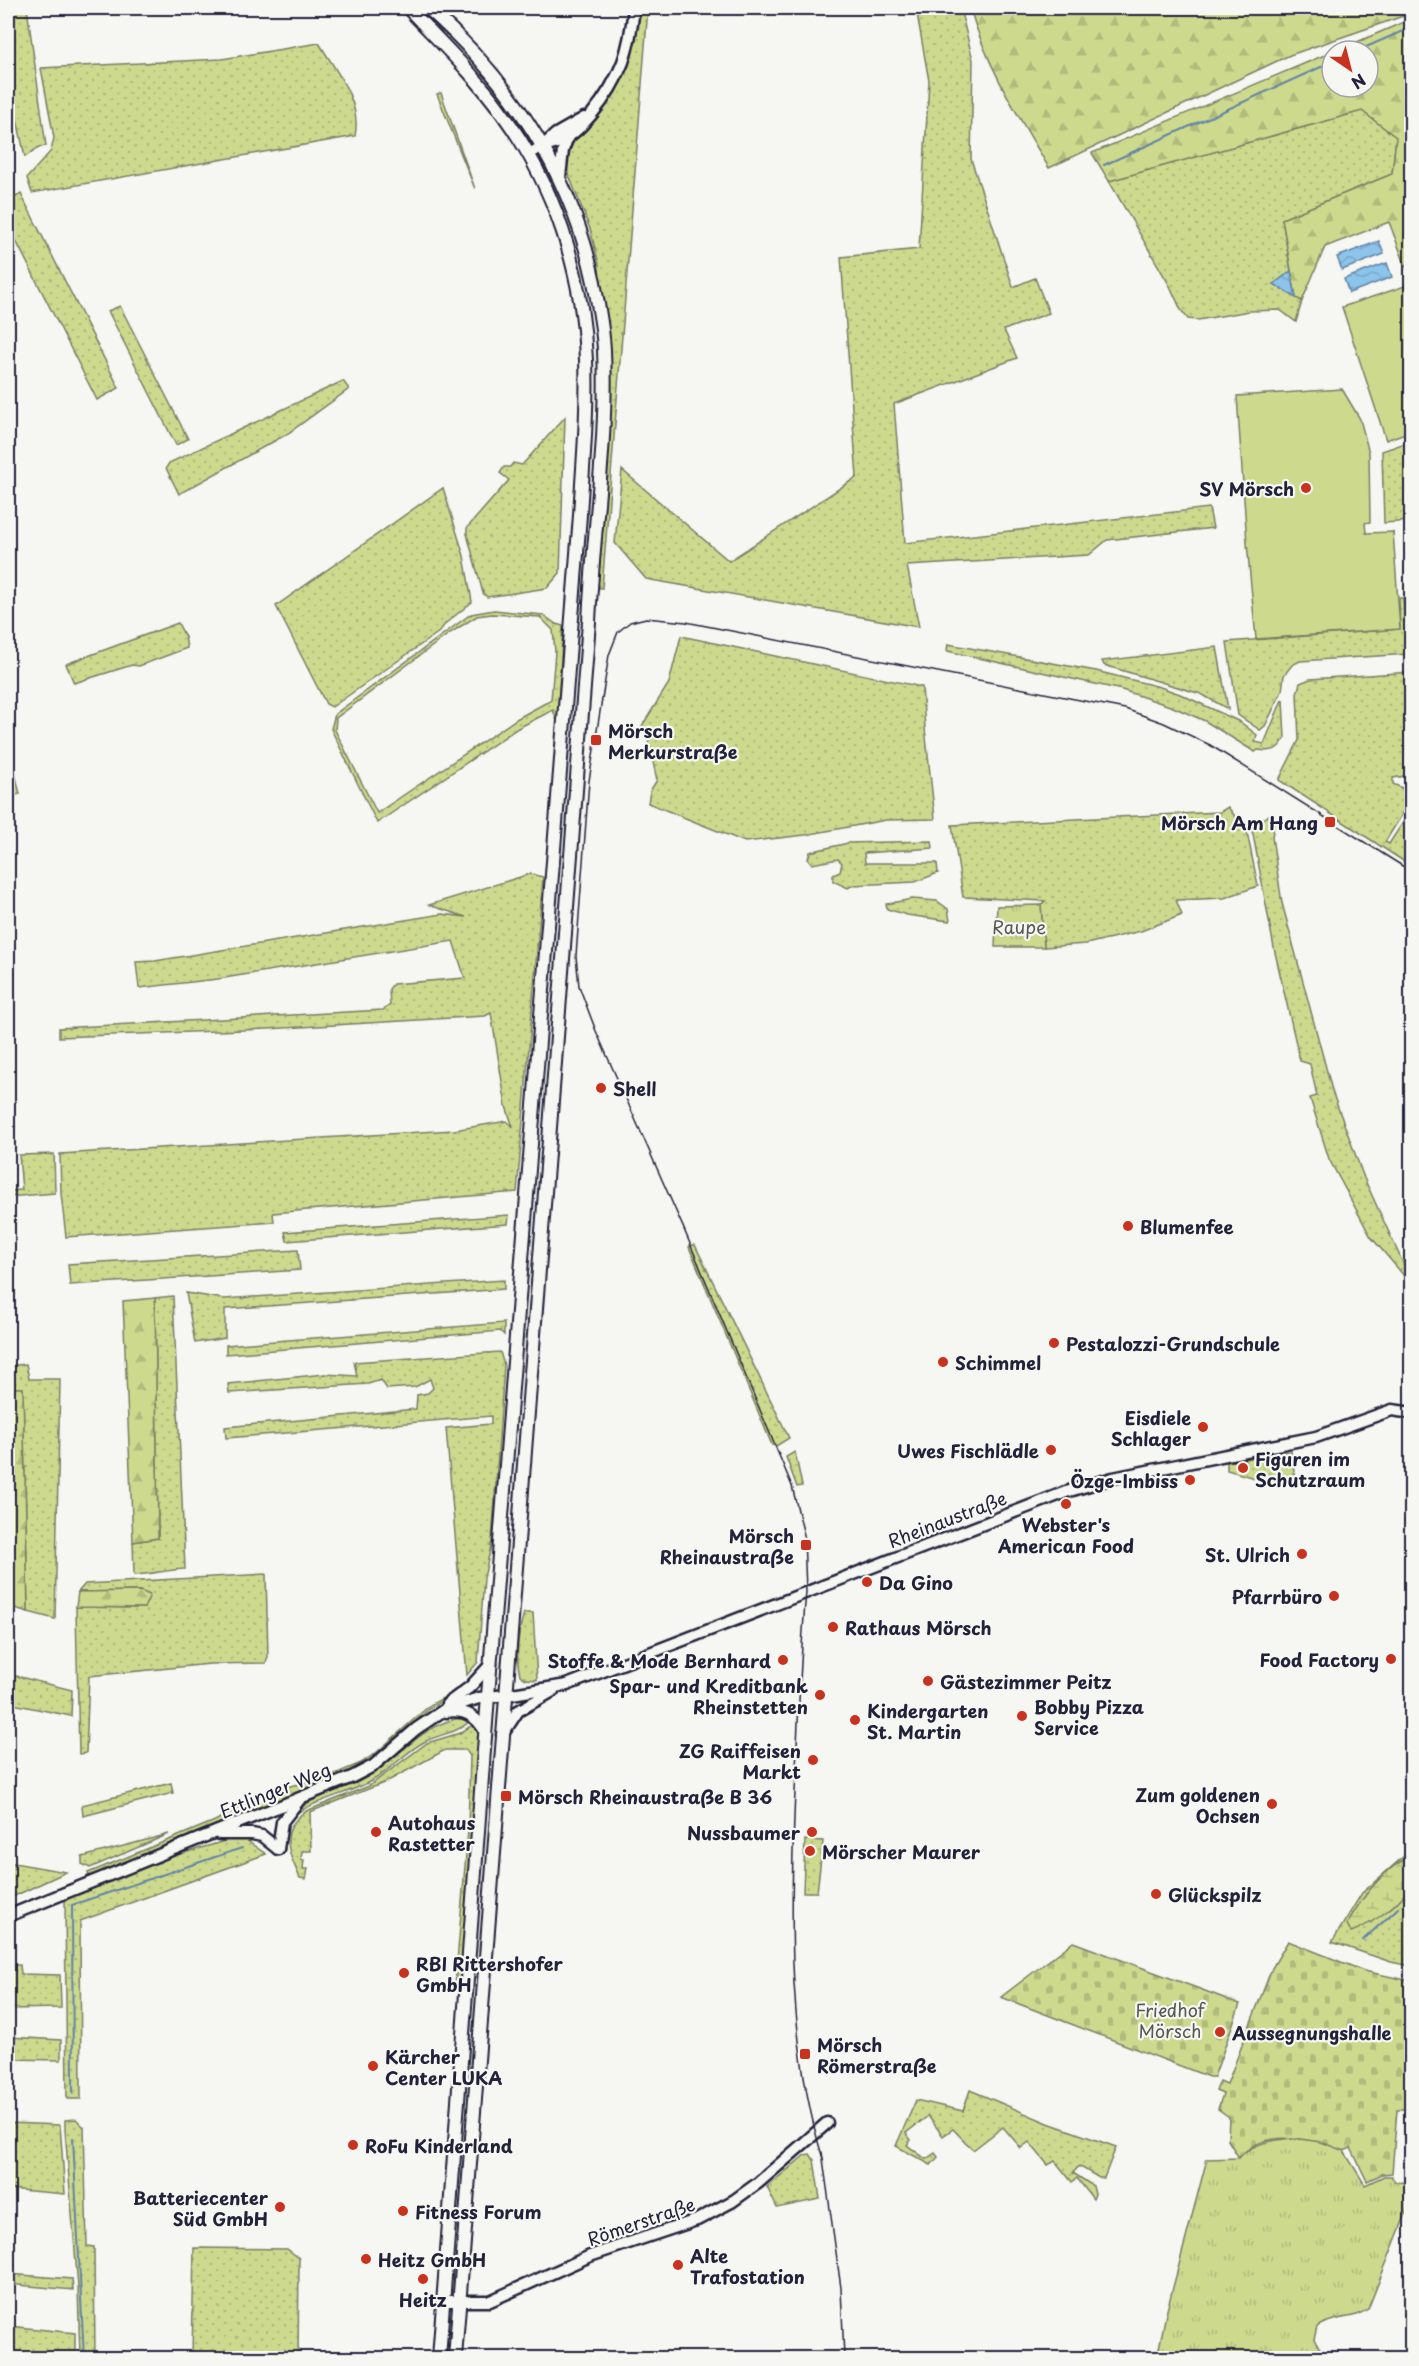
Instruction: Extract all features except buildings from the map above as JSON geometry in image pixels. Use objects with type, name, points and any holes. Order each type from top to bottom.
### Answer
[{"type":"main road","points":[[408,8],[484,90],[502,112],[529,154],[560,221],[578,289],[586,360],[586,407],[580,515],[485,1732],[439,2358]]},
{"type":"main road","points":[[428,8],[489,70],[528,121],[560,177],[582,235],[597,300],[604,349],[603,412],[455,2358]]},
{"type":"street","points":[[543,146],[552,146],[567,139],[589,115],[612,84],[622,63],[634,8]]},
{"type":"street","points":[[529,154],[543,146],[556,134],[589,115]]},
{"type":"street","points":[[560,177],[563,150],[567,139]]},
{"type":"street","name":"Rheinaustraße","points":[[488,1696],[567,1685],[1066,1492],[1113,1478],[1316,1437],[1392,1410],[1412,1413]]},
{"type":"street","points":[[431,1717],[470,1687],[491,1664]]},
{"type":"street","points":[[502,1735],[518,1711],[567,1685]]},
{"type":"street","name":"Ettlinger Weg","points":[[8,1916],[300,1799],[373,1766],[431,1717],[458,1704],[488,1696]]},
{"type":"street","points":[[431,1717],[447,1711],[459,1711],[474,1718],[485,1732]]},
{"type":"street","points":[[209,1834],[262,1836],[278,1849],[282,1822],[300,1799]]},
{"type":"street","name":"Römerstraße","points":[[444,2301],[490,2301],[590,2256],[697,2220],[758,2183],[827,2123]]},
{"type":"green space","points":[[8,8],[27,8],[46,146],[39,147],[25,157],[8,77]]},
{"type":"green space","points":[[640,8],[648,8],[602,588],[600,588],[597,581],[599,264],[590,229],[567,170],[571,148],[608,102],[624,72],[637,30]]},
{"type":"green space","points":[[916,8],[960,8],[973,60],[971,159],[1013,287],[1035,278],[1049,313],[1004,330],[1017,358],[894,404],[905,543],[1209,508],[1213,528],[1107,540],[1089,555],[907,566],[919,627],[646,579],[615,543],[622,470],[729,561],[857,477],[841,257],[919,249],[929,81]]},
{"type":"green space","points":[[970,8],[1411,8],[1412,13],[1336,39],[1320,39],[1320,45],[1290,55],[1049,168],[994,70]]},
{"type":"green space","points":[[1411,19],[1411,280],[1389,222],[1325,247],[1302,301],[1296,298],[1282,219],[1392,174],[1396,137],[1362,111],[1109,181],[1092,153],[1320,57],[1320,99],[1380,99],[1380,39],[1364,39]]},
{"type":"green space","points":[[319,43],[340,76],[351,99],[355,111],[355,136],[32,193],[27,178],[51,151],[54,138],[41,68],[222,59]]},
{"type":"green space","points":[[441,93],[475,189],[437,94]]},
{"type":"green space","points":[[1362,111],[1396,137],[1392,174],[1282,219],[1291,271],[1274,284],[1302,301],[1296,322],[1280,310],[1249,311],[1198,320],[1188,319],[1109,181]]},
{"type":"green space","points":[[21,194],[119,388],[97,400],[8,225],[8,201]]},
{"type":"green space","points":[[1411,284],[1411,431],[1386,440],[1342,307]]},
{"type":"green space","points":[[120,306],[188,439],[176,445],[108,311]]},
{"type":"green space","points":[[343,381],[349,389],[287,434],[179,494],[166,468],[169,463]]},
{"type":"green space","name":"SV Mörsch","points":[[1342,389],[1360,419],[1369,453],[1370,522],[1365,523],[1366,533],[1393,532],[1400,629],[1256,639],[1237,396]]},
{"type":"green space","points":[[565,417],[560,573],[547,588],[487,597],[483,593],[467,528],[509,480],[500,473],[504,467],[510,467],[513,463],[522,465]]},
{"type":"green space","points":[[1411,441],[1411,521],[1384,523],[1382,451]]},
{"type":"green space","points":[[443,488],[464,556],[472,602],[446,623],[439,632],[332,707],[326,704],[276,606]]},
{"type":"green space","points":[[1399,598],[1403,598],[1406,630],[1411,629],[1409,654],[1300,661],[1292,665],[1284,675],[1282,691],[1265,726],[1260,730],[1238,715],[1227,642],[1400,629]]},
{"type":"green space","points":[[494,610],[543,615],[563,626],[557,721],[553,710],[518,728],[377,823],[331,729],[335,714],[471,614]],"holes":[[[492,614],[540,617],[553,630],[555,652],[551,700],[518,718],[377,813],[335,730],[336,718],[450,633],[477,616]]]},
{"type":"green space","points":[[178,623],[185,637],[187,648],[139,666],[132,665],[74,683],[66,664]]},
{"type":"green space","points":[[681,636],[922,687],[935,819],[886,820],[805,835],[745,842],[648,803],[650,791],[657,780],[646,731],[642,726],[669,683]]},
{"type":"green space","points":[[948,644],[1096,671],[1160,687],[1240,722],[1257,735],[1255,742],[1264,744],[1283,700],[1285,738],[1274,750],[1255,752],[1205,721],[1173,707],[1122,690],[947,651]]},
{"type":"green space","points":[[1217,647],[1228,709],[1201,694],[1104,665],[1102,661]]},
{"type":"green space","points":[[1411,672],[1411,775],[1393,778],[1393,784],[1411,792],[1411,800],[1385,842],[1389,844],[1411,810],[1411,866],[1279,780],[1299,740],[1297,693],[1300,683],[1310,679]]},
{"type":"green space","points":[[8,760],[13,765],[20,794],[8,797]]},
{"type":"green space","points":[[1228,807],[1247,832],[1258,886],[1224,898],[1176,900],[1182,915],[1141,931],[1086,944],[1044,947],[1041,905],[1045,901],[963,897],[952,825],[1220,812]]},
{"type":"green space","points":[[1269,815],[1275,819],[1272,837],[1282,903],[1333,1094],[1364,1178],[1408,1274],[1405,1277],[1371,1237],[1329,1159],[1310,1098],[1317,1096],[1310,1064],[1300,1061],[1274,948],[1250,827]]},
{"type":"green space","points":[[932,841],[933,848],[864,853],[865,863],[937,863],[938,873],[915,882],[853,885],[848,888],[833,881],[833,875],[840,872],[842,863],[838,859],[812,864],[808,859],[810,852],[848,843]]},
{"type":"green space","points":[[530,874],[543,877],[517,1192],[273,1213],[274,1222],[66,1237],[61,1193],[60,1154],[454,1130],[507,1121],[513,1127],[506,1106],[491,1013],[485,1016],[267,1029],[59,1037],[59,1028],[383,1010],[390,1005],[389,989],[393,984],[465,978],[453,941],[218,979],[139,988],[136,962],[155,961],[442,914],[466,917],[429,905]]},
{"type":"green space","points":[[912,899],[937,901],[948,909],[950,921],[907,915],[887,909],[886,904]]},
{"type":"green space","name":"Raupe","points":[[1041,905],[1044,947],[995,947],[997,906]]},
{"type":"green space","points":[[54,1154],[55,1193],[8,1197],[8,1191],[22,1190],[19,1155]]},
{"type":"green space","points":[[509,1215],[508,1224],[287,1241],[285,1232]]},
{"type":"green space","points":[[695,1245],[789,1438],[776,1446],[772,1445],[689,1247]]},
{"type":"green space","points":[[298,1250],[300,1270],[70,1285],[68,1264]]},
{"type":"green space","points":[[504,1280],[504,1289],[225,1309],[225,1338],[195,1343],[186,1293],[224,1299]]},
{"type":"green space","points":[[173,1296],[185,1569],[134,1575],[133,1542],[158,1538],[155,1298]]},
{"type":"green space","points":[[155,1298],[158,1538],[133,1542],[123,1301]]},
{"type":"green space","points":[[504,1323],[504,1335],[500,1331],[226,1354],[226,1345]]},
{"type":"green space","points":[[500,1352],[504,1365],[492,1541],[484,1578],[478,1662],[467,1675],[446,1428],[491,1424],[491,1416],[226,1438],[225,1427],[416,1409],[417,1395],[428,1393],[433,1388],[430,1379],[415,1387],[387,1389],[381,1380],[368,1384],[229,1393],[228,1384],[325,1374],[357,1376],[354,1362]]},
{"type":"green space","points":[[26,1364],[29,1379],[60,1379],[55,1619],[28,1612],[23,1388],[8,1388],[8,1366]]},
{"type":"green space","points":[[8,1388],[23,1388],[28,1612],[8,1606]]},
{"type":"green space","points":[[1291,1451],[1295,1479],[1261,1480],[1227,1470],[1227,1462]]},
{"type":"green space","points":[[795,1452],[802,1486],[797,1487],[786,1457]]},
{"type":"green space","points":[[266,1574],[268,1657],[266,1663],[210,1664],[89,1676],[86,1753],[79,1754],[76,1607],[144,1608],[140,1591],[78,1592],[85,1584]]},
{"type":"green space","points":[[140,1591],[150,1595],[144,1608],[76,1607],[78,1592]]},
{"type":"green space","points":[[524,1613],[533,1613],[537,1680],[526,1679],[520,1675],[518,1644]]},
{"type":"green space","points":[[8,1674],[72,1690],[71,1716],[8,1703]]},
{"type":"green space","points":[[457,1690],[458,1692],[431,1707],[379,1754],[362,1765],[89,1877],[88,1873],[215,1821],[230,1813],[240,1803],[268,1792],[335,1774],[361,1763],[377,1752],[430,1705]]},
{"type":"green space","points":[[463,1718],[470,1721],[460,1728],[417,1746],[373,1780],[312,1805],[293,1816],[306,1804],[358,1782],[371,1774],[421,1735],[448,1721]]},
{"type":"green space","points":[[474,1724],[480,1735],[462,1985],[455,1986],[468,1830],[470,1756],[466,1750],[445,1750],[386,1782],[310,1812],[311,1851],[302,1851],[301,1859],[304,1860],[303,1869],[308,1869],[306,1879],[300,1878],[292,1860],[288,1836],[296,1820],[304,1812],[369,1786],[427,1743],[460,1733]]},
{"type":"green space","points":[[171,1783],[173,1793],[83,1816],[82,1805]]},
{"type":"green space","points":[[169,1834],[90,1868],[82,1864],[82,1857]]},
{"type":"green space","points":[[235,1838],[247,1838],[250,1843],[266,1854],[80,1921],[81,2099],[67,2099],[65,1898],[140,1866]]},
{"type":"green space","points":[[805,1840],[823,1841],[817,1892],[803,1892]]},
{"type":"green space","points":[[1411,1850],[1411,1966],[1391,1962],[1332,1942],[1362,1893]]},
{"type":"green space","points":[[1411,1856],[1412,1880],[1403,1896],[1377,1918],[1351,1932],[1347,1924],[1366,1894],[1391,1868]]},
{"type":"green space","points":[[8,1862],[66,1872],[8,1899]]},
{"type":"green space","name":"Friedhof Mörsch","points":[[1288,1941],[1364,1971],[1411,1981],[1411,2109],[1397,2109],[1392,2173],[1382,2174],[1367,2181],[1351,2148],[1344,2151],[1303,2140],[1275,2139],[1250,2148],[1239,2158],[1228,2140],[1229,2117],[1218,2109],[1223,2094],[1216,2091],[1220,2081],[1227,2084],[1272,1968]]},
{"type":"green space","name":"Friedhof Mörsch","points":[[1073,1942],[1240,2004],[1214,2077],[1001,1997]]},
{"type":"green space","points":[[8,1965],[20,1965],[21,1974],[60,1975],[61,2008],[8,2009]]},
{"type":"green space","points":[[8,2037],[61,2040],[61,2060],[8,2059]]},
{"type":"green space","points":[[970,2090],[1048,2123],[1116,2147],[1104,2178],[1099,2178],[1079,2166],[1073,2173],[1093,2186],[1095,2194],[1093,2199],[1077,2178],[1072,2182],[1055,2161],[1048,2165],[1029,2142],[1021,2148],[1003,2127],[973,2150],[953,2129],[943,2136],[928,2116],[906,2133],[911,2140],[907,2145],[926,2159],[935,2153],[938,2157],[931,2165],[896,2146],[916,2100],[963,2111]]},
{"type":"green space","points":[[1409,2117],[1412,2117],[1411,2177],[1405,2176]]},
{"type":"green space","points":[[76,2119],[84,2127],[87,2246],[94,2247],[95,2358],[80,2358],[78,2287],[65,2130],[65,2120]]},
{"type":"green space","points":[[8,2123],[60,2125],[65,2194],[8,2189]]},
{"type":"green space","points":[[1293,2138],[1321,2142],[1344,2151],[1365,2185],[1384,2176],[1392,2176],[1396,2182],[1411,2183],[1409,2206],[1368,2309],[1317,2327],[1314,2339],[1323,2351],[1332,2353],[1330,2358],[1157,2358],[1166,2314],[1207,2159],[1239,2158],[1257,2146],[1271,2141]]},
{"type":"green space","points":[[810,2154],[814,2160],[820,2199],[777,2208],[767,2187],[805,2155]]},
{"type":"green space","points":[[194,2248],[287,2249],[299,2258],[298,2358],[192,2358]]},
{"type":"green space","points":[[8,2274],[72,2279],[73,2290],[8,2284]]},
{"type":"green space","points":[[8,2326],[75,2333],[75,2358],[8,2358]]},
{"type":"water","points":[[1379,241],[1384,254],[1342,270],[1337,257]]},
{"type":"water","points":[[1387,263],[1392,277],[1349,293],[1344,279]]},
{"type":"water","points":[[1291,271],[1296,298],[1274,284]]},
{"type":"waterway","points":[[1380,41],[1412,27]]},
{"type":"waterway","points":[[1104,165],[1320,67]]},
{"type":"waterway","points":[[73,2093],[72,1905],[242,1848]]},
{"type":"waterway","points":[[1363,1940],[1398,1908]]},
{"type":"waterway","points":[[73,2138],[84,2358]]},
{"type":"tram line","points":[[823,2159],[811,2114],[803,2069],[797,2023],[792,1931],[795,1792],[806,1592],[804,1535],[792,1486],[683,1227],[596,1031],[579,986],[576,956],[589,781],[609,655],[618,632],[630,622],[646,618],[686,622],[1125,709],[1164,723],[1210,745],[1412,872]]},
{"type":"tram line","points":[[822,2152],[841,2288],[844,2358]]},
{"type":"place","name":"SV Mörsch","points":[[1306,488]]},
{"type":"place","name":"Mörsch Merkurstraße","points":[[596,740]]},
{"type":"place","name":"Mörsch Am Hang","points":[[1330,822]]},
{"type":"place","name":"Shell","points":[[601,1088]]},
{"type":"place","name":"Blumenfee","points":[[1128,1226]]},
{"type":"place","name":"Pestalozzi-Grundschule","points":[[1054,1343]]},
{"type":"place","name":"Schimmel","points":[[943,1362]]},
{"type":"place","name":"Eisdiele Schlager","points":[[1203,1427]]},
{"type":"place","name":"Uwes Fischlädle","points":[[1051,1450]]},
{"type":"place","name":"Figuren im Schutzraum","points":[[1243,1468]]},
{"type":"place","name":"Özge-Imbiss","points":[[1190,1480]]},
{"type":"place","name":"Webster's American Food","points":[[1066,1504]]},
{"type":"place","name":"Mörsch Rheinaustraße","points":[[806,1545]]},
{"type":"place","name":"St. Ulrich","points":[[1302,1554]]},
{"type":"place","name":"Da Gino","points":[[867,1582]]},
{"type":"place","name":"Pfarrbüro","points":[[1334,1596]]},
{"type":"place","name":"Rathaus Mörsch","points":[[833,1627]]},
{"type":"place","name":"Food Factory","points":[[1391,1659]]},
{"type":"place","name":"Stoffe & Mode Bernhard","points":[[783,1660]]},
{"type":"place","name":"Gästezimmer Peitz","points":[[928,1681]]},
{"type":"place","name":"Spar- und Kreditbank Rheinstetten","points":[[820,1695]]},
{"type":"place","name":"Bobby Pizza Service","points":[[1022,1716]]},
{"type":"place","name":"Kindergarten St. Martin","points":[[855,1720]]},
{"type":"place","name":"ZG Raiffeisen Markt","points":[[813,1760]]},
{"type":"place","name":"Mörsch Rheinaustraße B 36","points":[[506,1796]]},
{"type":"place","name":"Zum goldenen Ochsen","points":[[1272,1804]]},
{"type":"place","name":"Autohaus Rastetter","points":[[376,1832]]},
{"type":"place","name":"Nussbaumer","points":[[812,1832]]},
{"type":"place","name":"Mörscher Maurer","points":[[810,1851]]},
{"type":"place","name":"Glückspilz","points":[[1156,1894]]},
{"type":"place","name":"RBI Rittershofer GmbH","points":[[404,1973]]},
{"type":"place","name":"Aussegnungshalle","points":[[1220,2032]]},
{"type":"place","name":"Mörsch Römerstraße","points":[[805,2054]]},
{"type":"place","name":"Kärcher Center LUKA","points":[[373,2066]]},
{"type":"place","name":"RoFu Kinderland","points":[[353,2145]]},
{"type":"place","name":"Batteriecenter Süd GmbH","points":[[280,2207]]},
{"type":"place","name":"Fitness Forum","points":[[403,2211]]},
{"type":"place","name":"Heitz GmbH","points":[[366,2259]]},
{"type":"place","name":"Alte Trafostation","points":[[678,2265]]},
{"type":"place","name":"Heitz","points":[[423,2279]]}]
